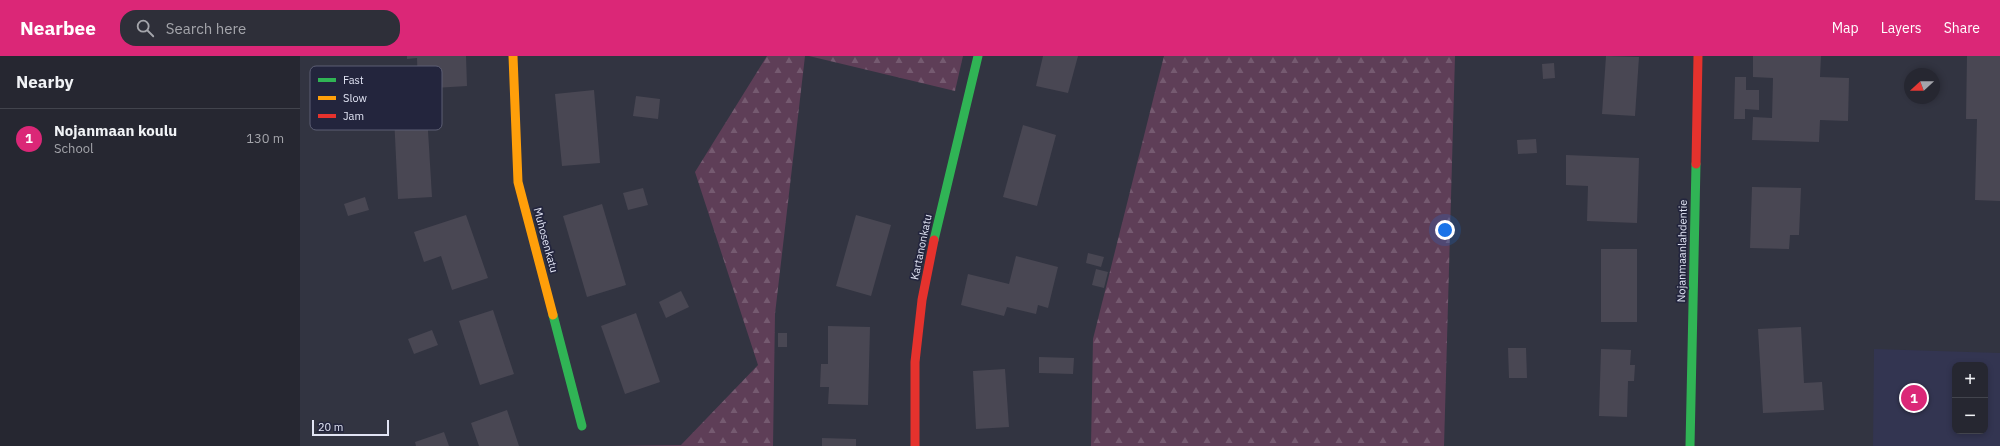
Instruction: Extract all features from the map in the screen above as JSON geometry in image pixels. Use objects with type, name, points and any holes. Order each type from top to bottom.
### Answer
[{"type":"street","name":"Muhosenkatu","points":[[513,56],[518,182],[582,426]]},
{"type":"street","name":"Kartanonkatu","points":[[915,446],[915,362],[922,300],[936,226],[978,56]]},
{"type":"street","name":"Nojanmaanlahdentie","points":[[1690,446],[1698,56]]},
{"type":"shaded area","points":[[1874,349],[2000,353],[2000,446],[1873,446]]},
{"type":"green space","points":[[767,56],[805,56],[775,314],[773,446],[611,446],[681,445],[758,365],[695,172]]},
{"type":"green space","points":[[809,56],[963,56],[955,91]]},
{"type":"green space","points":[[1164,56],[1455,56],[1444,446],[1091,446],[1093,339]]},
{"type":"building","points":[[407,56],[466,56],[467,86],[442,88],[442,66],[417,66],[417,58],[407,59]]},
{"type":"building","points":[[1043,56],[1078,56],[1068,93],[1036,86]]},
{"type":"building","points":[[1606,56],[1639,57],[1635,116],[1602,114]]},
{"type":"building","points":[[1753,56],[1821,56],[1820,77],[1849,78],[1848,121],[1820,120],[1819,142],[1752,140],[1753,117],[1772,118],[1773,78],[1753,77]]},
{"type":"building","points":[[1967,56],[2000,56],[2000,201],[1975,200],[1977,119],[1966,119]]},
{"type":"building","points":[[1554,63],[1555,78],[1543,79],[1542,64]]},
{"type":"building","points":[[1735,77],[1746,77],[1746,90],[1759,90],[1759,110],[1745,109],[1745,119],[1734,119]]},
{"type":"building","points":[[594,90],[600,163],[562,166],[555,94]]},
{"type":"building","points":[[636,96],[660,99],[658,119],[633,116]]},
{"type":"building","points":[[1023,125],[1056,135],[1037,206],[1003,197]]},
{"type":"building","points":[[395,130],[428,130],[432,197],[398,199]]},
{"type":"building","points":[[1536,139],[1537,153],[1518,154],[1517,140]]},
{"type":"building","points":[[1566,155],[1639,158],[1637,223],[1587,221],[1588,186],[1566,185]]},
{"type":"building","points":[[1752,187],[1801,188],[1799,235],[1790,235],[1789,249],[1750,248]]},
{"type":"building","points":[[643,188],[648,205],[628,210],[623,193]]},
{"type":"building","points":[[365,197],[369,210],[348,216],[344,204]]},
{"type":"building","points":[[602,204],[626,285],[587,297],[563,216]]},
{"type":"building","points":[[466,215],[488,278],[452,290],[441,256],[424,262],[414,232]]},
{"type":"building","points":[[856,215],[891,225],[871,296],[836,286]]},
{"type":"building","points":[[1601,249],[1637,249],[1637,322],[1601,322]]},
{"type":"building","points":[[1088,253],[1104,257],[1101,267],[1086,263]]},
{"type":"building","points":[[1016,256],[1058,267],[1048,308],[1038,305],[1036,314],[1007,307],[1004,316],[961,305],[968,274],[1009,284]]},
{"type":"building","points":[[1096,269],[1108,272],[1104,288],[1092,285]]},
{"type":"building","points":[[681,291],[689,307],[666,318],[659,302]]},
{"type":"building","points":[[493,310],[514,374],[480,385],[459,321]]},
{"type":"building","points":[[636,313],[660,382],[625,394],[601,326]]},
{"type":"building","points":[[828,326],[870,327],[868,405],[828,404],[829,387],[820,387],[821,364],[828,364]]},
{"type":"building","points":[[1801,327],[1804,383],[1822,382],[1824,410],[1763,413],[1758,329]]},
{"type":"building","points":[[432,330],[438,345],[414,354],[408,339]]},
{"type":"building","points":[[778,333],[787,333],[787,347],[778,347]]},
{"type":"building","points":[[1508,348],[1526,348],[1527,378],[1509,378]]},
{"type":"building","points":[[1601,349],[1631,350],[1630,365],[1635,365],[1634,381],[1628,381],[1627,417],[1599,416]]},
{"type":"building","points":[[1039,357],[1074,358],[1073,374],[1039,373]]},
{"type":"building","points":[[1005,369],[1009,427],[976,429],[973,371]]},
{"type":"building","points":[[507,410],[519,446],[479,446],[471,423]]},
{"type":"building","points":[[444,432],[449,446],[416,446],[415,442]]},
{"type":"building","points":[[822,438],[856,439],[856,446],[822,446]]},
{"type":"traffic: fast","points":[[934,240],[978,56]]},
{"type":"traffic: fast","points":[[1690,446],[1696,164]]},
{"type":"traffic: fast","points":[[553,315],[582,426]]},
{"type":"traffic: slow","points":[[513,56],[518,182],[553,315]]},
{"type":"traffic: jam","points":[[1696,164],[1698,56]]},
{"type":"traffic: jam","points":[[915,446],[915,362],[922,300],[934,240]]},
{"type":"place","name":"Nojanmaan koulu","points":[[1914,398]]}]
